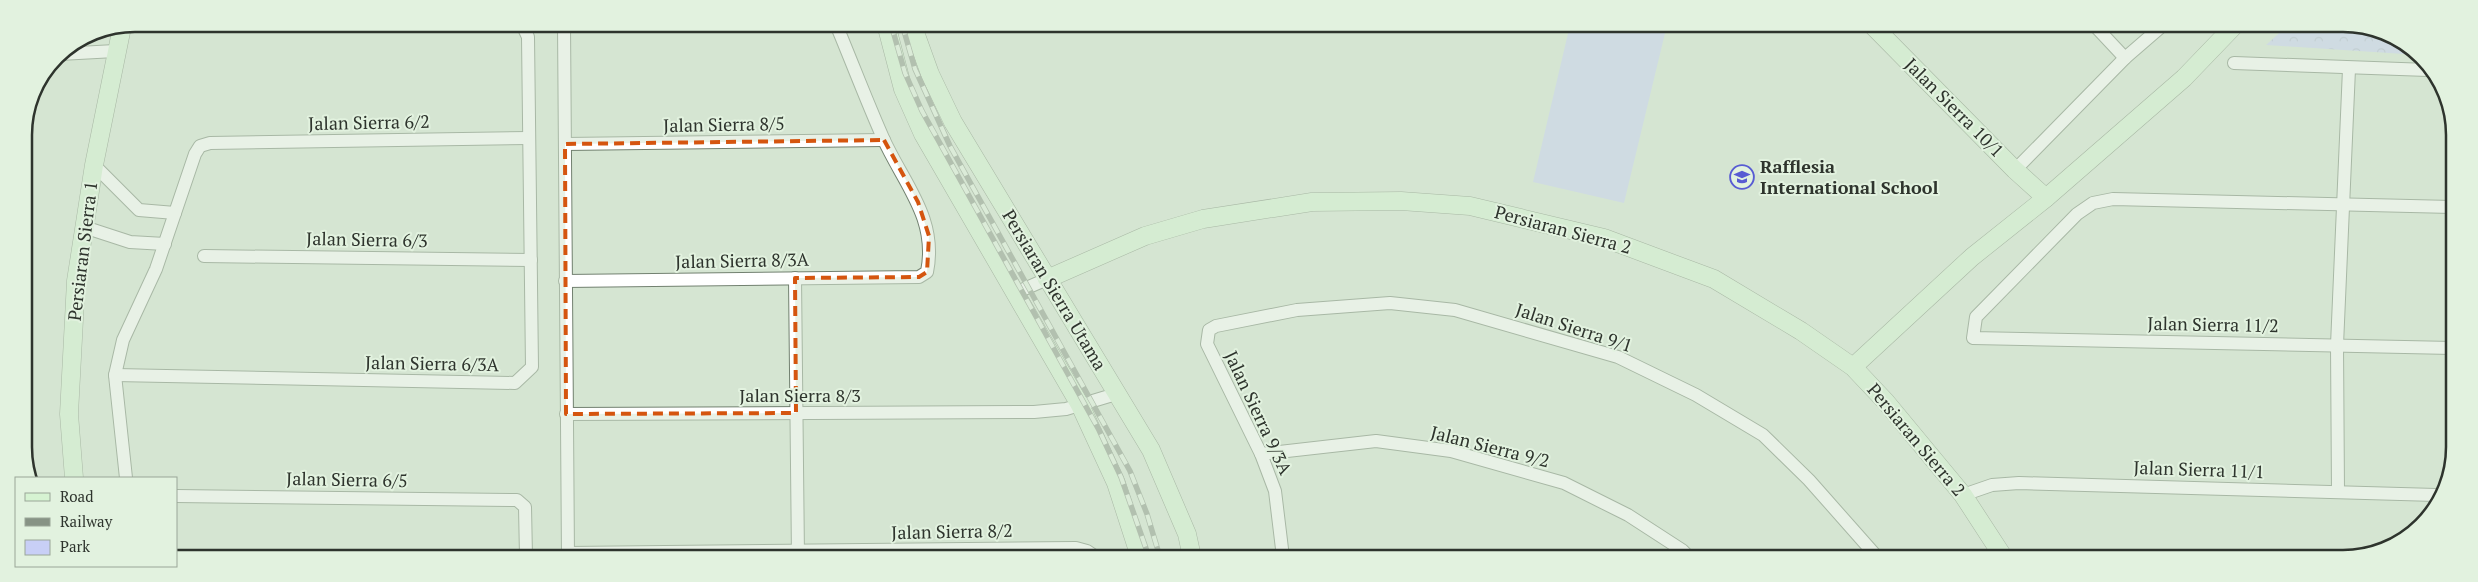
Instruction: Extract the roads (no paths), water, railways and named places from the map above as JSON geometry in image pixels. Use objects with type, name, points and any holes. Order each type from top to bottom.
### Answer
[{"type":"street","name":"Jalan Sierra 10/1","points":[[1879,32],[2015,170],[2046,198]]},
{"type":"street","points":[[2101,32],[2125,58]]},
{"type":"street","points":[[2015,170],[2125,58],[2155,32]]},
{"type":"street","points":[[1853,367],[1972,257],[2046,198],[2184,78],[2228,32]]},
{"type":"street","name":"Jalan Sierra 6/3A","points":[[116,375],[515,383],[532,367],[528,37],[526,33]]},
{"type":"street","points":[[564,33],[567,550]]},
{"type":"street","points":[[839,33],[884,140]]},
{"type":"street","name":"Persiaran Sierra Utama","points":[[888,33],[903,90],[923,134],[1080,405],[1116,482],[1138,550]]},
{"type":"street","name":"Persiaran Sierra Utama","points":[[915,33],[930,74],[953,122],[1151,450],[1187,534],[1190,550]]},
{"type":"street","name":"Persiaran Sierra 1","points":[[74,477],[69,414],[69,378],[76,281],[94,165],[120,34]]},
{"type":"street","points":[[74,53],[115,51]]},
{"type":"street","points":[[2234,63],[2350,69],[2421,70]]},
{"type":"street","points":[[2338,492],[2337,345],[2350,69]]},
{"type":"street","name":"Jalan Sierra 6/2","points":[[175,213],[195,154],[200,146],[210,142],[529,138]]},
{"type":"street","name":"Jalan Sierra 8/5","points":[[565,144],[884,140]]},
{"type":"street","name":"Jalan Sierra 8/3A","points":[[565,281],[918,278],[927,272],[929,261],[928,236],[918,202],[884,140]]},
{"type":"street","points":[[94,165],[139,210],[175,213],[156,268],[123,340],[116,375],[126,477]]},
{"type":"street","name":"Jalan Sierra 11/2","points":[[2343,204],[2112,199],[2093,203],[2077,214],[1976,317],[1973,338],[2446,348]]},
{"type":"street","name":"Persiaran Sierra 2","points":[[1015,293],[1145,236],[1203,219],[1312,202],[1401,201],[1470,206],[1604,238],[1714,279],[1801,331],[1853,367],[1886,402],[1963,496],[1998,549]]},
{"type":"street","points":[[2343,204],[2446,207]]},
{"type":"street","points":[[84,228],[130,242],[164,244]]},
{"type":"street","name":"Jalan Sierra 6/3","points":[[204,256],[531,260]]},
{"type":"street","points":[[795,278],[798,550]]},
{"type":"street","name":"Jalan Sierra 9/1","points":[[1207,344],[1209,330],[1216,326],[1297,310],[1390,303],[1455,310],[1618,357],[1696,395],[1763,435],[1809,480],[1870,549]]},
{"type":"street","name":"Jalan Sierra 9/3A","points":[[1207,344],[1261,454],[1274,491],[1282,549]]},
{"type":"street","name":"Jalan Sierra 8/3","points":[[566,414],[1034,412],[1066,409],[1116,394]]},
{"type":"street","name":"Jalan Sierra 9/2","points":[[1261,454],[1376,441],[1451,451],[1564,484],[1628,515],[1681,549]]},
{"type":"street","name":"Jalan Sierra 11/1","points":[[1963,496],[1992,485],[2019,482],[2434,495]]},
{"type":"street","name":"Jalan Sierra 6/5","points":[[178,496],[517,500],[525,507],[526,550]]},
{"type":"street","name":"Jalan Sierra 8/2","points":[[1001,550],[1076,548],[1082,550]]},
{"type":"railway","points":[[893,33],[905,73],[922,111],[1099,430],[1121,477],[1146,550]]},
{"type":"railway","points":[[904,33],[915,69],[950,146],[1130,471],[1147,514],[1158,550]]},
{"type":"place","name":"Rafflesia International School","points":[[1742,177]]}]
